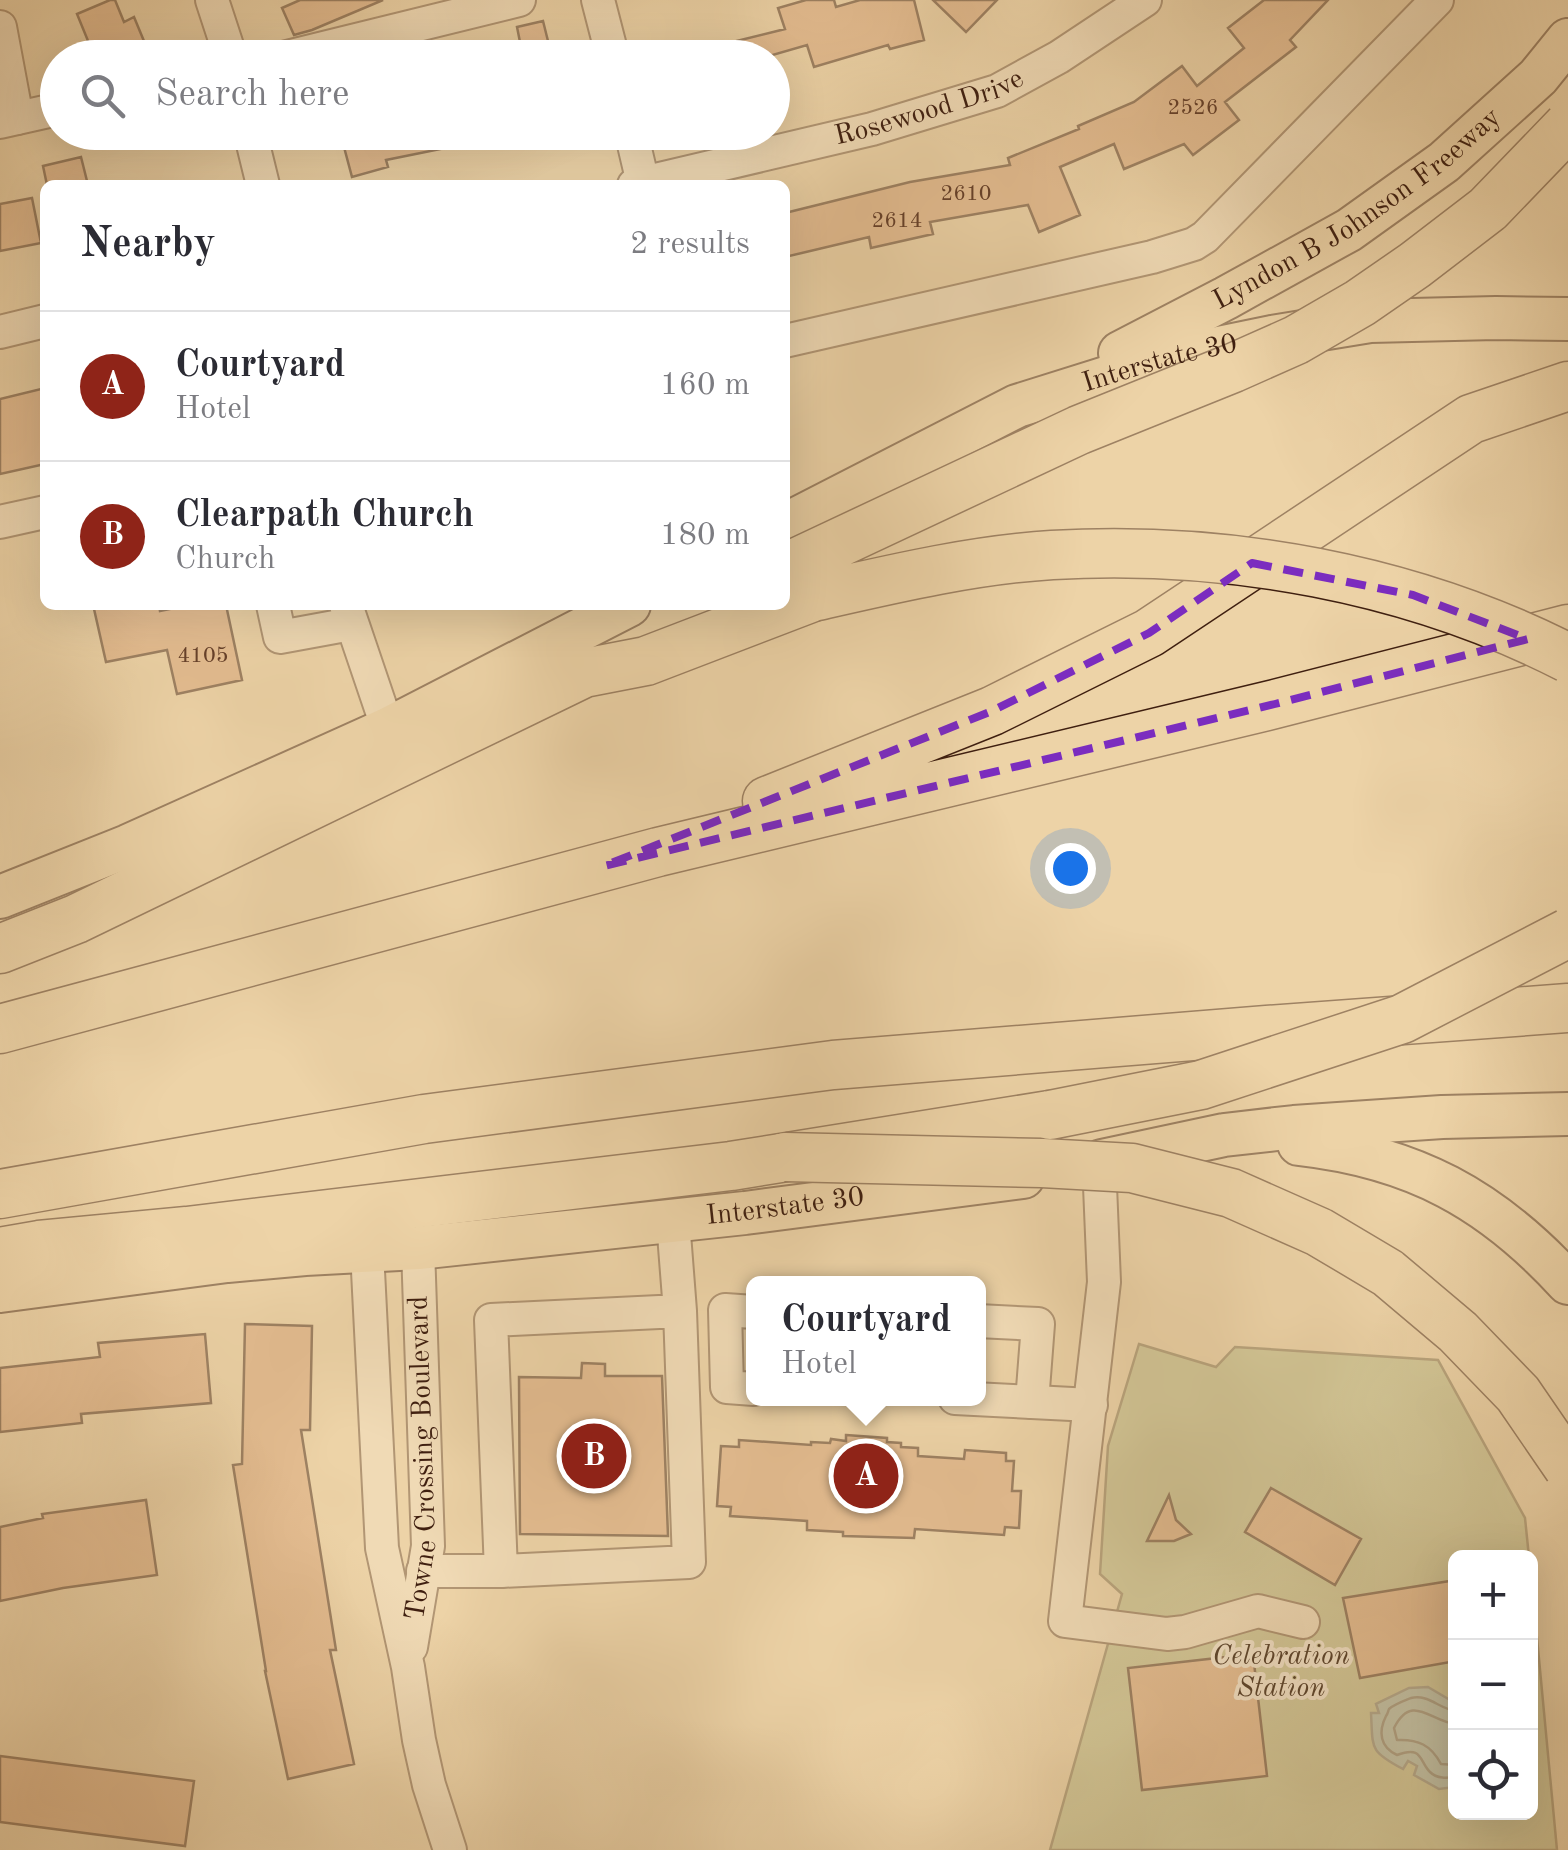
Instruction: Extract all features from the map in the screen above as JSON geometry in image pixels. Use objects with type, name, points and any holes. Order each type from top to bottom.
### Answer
[{"type":"highway","points":[[799,582],[1079,430],[1296,340],[1374,294],[1488,208],[1568,126]]},
{"type":"highway","points":[[604,866],[992,711],[1150,633],[1471,419],[1568,386]]},
{"type":"highway","points":[[799,582],[1049,555],[1128,552],[1212,558],[1312,572],[1412,595],[1478,618],[1568,658]]},
{"type":"highway","points":[[0,948],[76,919],[704,610]]},
{"type":"highway","points":[[584,672],[646,661],[745,610]]},
{"type":"highway","points":[[0,1029],[604,866],[1568,629]]},
{"type":"highway","points":[[0,1252],[187,1232],[354,1232],[711,1169],[1050,1116],[1201,1085],[1402,1018],[1568,933]]},
{"type":"highway","points":[[0,1194],[424,1119],[832,1065],[1568,1008]]},
{"type":"highway","points":[[785,1157],[1132,1168],[1231,1193],[1319,1232],[1388,1273],[1458,1332],[1518,1394],[1568,1467]]},
{"type":"main road","name":"Lyndon B Johnson Freeway","points":[[1017,406],[1349,230],[1444,162],[1538,77],[1568,40]]},
{"type":"main road","name":"Interstate 30","points":[[790,522],[1017,406],[1170,358],[1370,321],[1568,319]]},
{"type":"main road","points":[[0,898],[128,846],[388,729],[619,610]]},
{"type":"main road","name":"Interstate 30","points":[[0,1291],[227,1261],[354,1232],[418,1248],[1027,1177],[1224,1135],[1442,1116],[1568,1114]]},
{"type":"main road","points":[[1224,1135],[1331,1148],[1385,1160],[1442,1183],[1492,1213],[1540,1253],[1568,1284]]},
{"type":"street","points":[[212,0],[225,40]]},
{"type":"street","points":[[334,40],[414,12],[519,0]]},
{"type":"street","points":[[598,0],[608,40]]},
{"type":"street","points":[[790,340],[1194,244],[1436,0]]},
{"type":"street","name":"Rosewood Drive","points":[[790,148],[872,129],[996,91],[1059,57],[1128,5]]},
{"type":"street","points":[[0,27],[9,120],[40,113]]},
{"type":"street","points":[[254,150],[262,180]]},
{"type":"street","points":[[633,150],[637,180]]},
{"type":"street","name":"Rosewood Drive","points":[[655,180],[783,150]]},
{"type":"street","points":[[0,332],[40,322]]},
{"type":"street","points":[[0,522],[40,513]]},
{"type":"street","points":[[274,610],[280,637],[349,614],[388,729]]},
{"type":"street","points":[[1098,1162],[1104,1282],[1065,1621],[1167,1634],[1258,1611],[1303,1622]]},
{"type":"street","points":[[424,1572],[689,1562],[673,1221]]},
{"type":"street","name":"Towne Crossing Boulevard","points":[[354,1232],[382,1548],[428,1785],[450,1850]]},
{"type":"street","name":"Towne Crossing Boulevard","points":[[408,1667],[428,1546],[418,1248]]},
{"type":"street","points":[[500,1570],[491,1320],[680,1310]]},
{"type":"street","points":[[746,1311],[725,1310],[727,1387],[746,1388]]},
{"type":"street","points":[[986,1322],[1038,1324],[1032,1402]]},
{"type":"street","points":[[986,1400],[1091,1405]]},
{"type":"highlighted area","points":[[1252,563],[1413,595],[1528,639],[1275,704],[604,866],[992,711],[1149,633]]},
{"type":"green space","name":"Celebration Station","points":[[1139,1344],[1216,1367],[1235,1347],[1438,1360],[1525,1518],[1528,1550],[1448,1550],[1448,1820],[1538,1820],[1538,1648],[1557,1850],[1050,1850],[1122,1594],[1100,1574],[1108,1446]]},
{"type":"water","points":[[1428,1687],[1448,1699],[1448,1788],[1439,1789],[1414,1775],[1417,1766],[1408,1761],[1403,1769],[1375,1748],[1371,1713],[1379,1713],[1376,1704],[1409,1688]]},
{"type":"building","points":[[115,0],[124,22],[134,17],[144,40],[88,40],[77,14]]},
{"type":"building","points":[[300,0],[383,0],[294,35],[282,8]]},
{"type":"building","points":[[806,0],[834,0],[836,7],[860,0],[914,0],[924,40],[890,49],[888,45],[814,67],[807,45],[790,50],[790,40],[740,40],[785,29],[778,8]]},
{"type":"building","points":[[933,0],[997,0],[966,32]]},
{"type":"building","points":[[1264,0],[1328,0],[1290,40],[1296,47],[1225,102],[1239,120],[1193,155],[1184,144],[1124,169],[1114,144],[1060,167],[1080,215],[1039,232],[1028,205],[930,222],[933,234],[871,248],[869,237],[790,256],[790,212],[910,182],[1010,165],[1008,158],[1134,102],[1182,66],[1197,86],[1244,48],[1228,28]]},
{"type":"building","points":[[543,21],[548,40],[520,40],[517,27]]},
{"type":"building","points":[[345,150],[435,150],[386,160],[388,167],[352,177]]},
{"type":"building","points":[[81,157],[87,180],[46,180],[43,166]]},
{"type":"building","points":[[32,198],[40,243],[0,251],[0,204]]},
{"type":"building","points":[[40,389],[40,465],[0,474],[0,399]]},
{"type":"building","points":[[94,610],[227,610],[242,680],[177,694],[167,650],[106,662]]},
{"type":"building","points":[[245,1324],[312,1326],[310,1430],[301,1430],[336,1650],[330,1650],[354,1764],[288,1779],[265,1671],[233,1465],[242,1464]]},
{"type":"building","points":[[205,1334],[211,1403],[81,1414],[82,1423],[0,1432],[0,1368],[100,1357],[98,1343]]},
{"type":"building","points":[[582,1363],[605,1364],[605,1376],[662,1376],[668,1536],[520,1534],[519,1377],[581,1378]]},
{"type":"building","points":[[846,1435],[887,1438],[887,1442],[901,1443],[901,1447],[918,1448],[918,1456],[964,1459],[965,1450],[1006,1453],[1006,1461],[1014,1461],[1012,1491],[1021,1491],[1019,1528],[1005,1527],[1004,1535],[915,1529],[914,1538],[843,1536],[843,1532],[807,1530],[807,1521],[730,1516],[731,1507],[717,1506],[721,1446],[739,1447],[739,1440],[811,1445],[830,1443],[831,1439],[846,1441]]},
{"type":"building","points":[[1271,1488],[1361,1539],[1335,1585],[1245,1532]]},
{"type":"building","points":[[1169,1495],[1176,1520],[1191,1534],[1174,1541],[1147,1541]]},
{"type":"building","points":[[146,1500],[157,1575],[0,1601],[0,1527],[43,1518],[42,1514]]},
{"type":"building","points":[[1448,1581],[1448,1662],[1360,1678],[1343,1598]]},
{"type":"building","points":[[1253,1654],[1267,1776],[1142,1790],[1128,1668]]},
{"type":"building","points":[[0,1756],[194,1781],[185,1846],[0,1822]]},
{"type":"place","name":"Clearpath Church","points":[[594,1456]]},
{"type":"place","name":"Courtyard","points":[[866,1476]]}]
